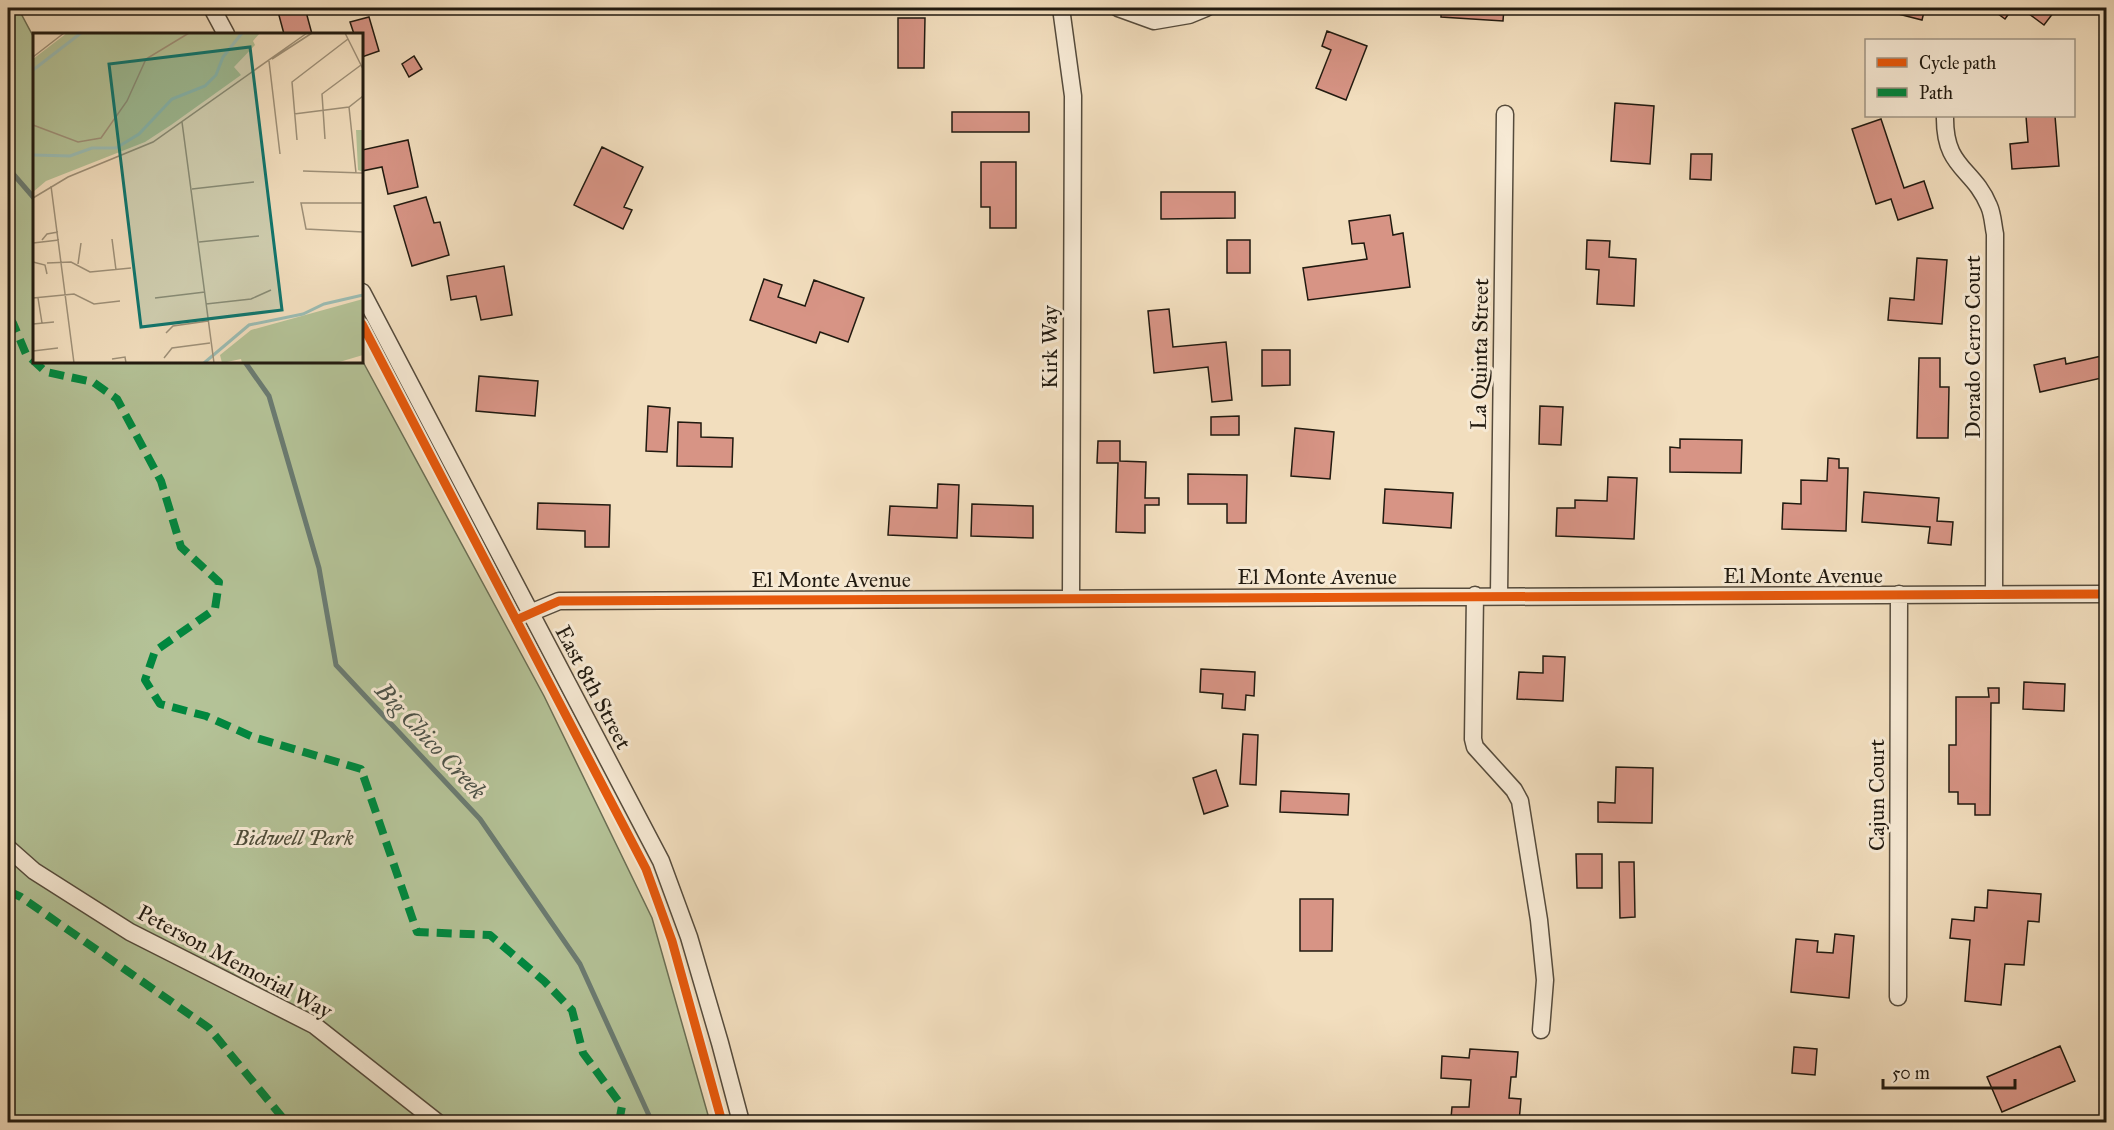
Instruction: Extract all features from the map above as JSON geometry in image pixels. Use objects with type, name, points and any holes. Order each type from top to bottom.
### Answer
[{"type":"street","points":[[212,8],[225,33]]},
{"type":"street","name":"Kirk Way","points":[[1061,8],[1073,96],[1071,597]]},
{"type":"street","points":[[1118,8],[1154,21],[1179,13],[1200,12],[1206,8]]},
{"type":"street","name":"La Quinta Street","points":[[1499,595],[1504,114]]},
{"type":"street","name":"Dorado Cerro Court","points":[[1946,117],[1945,129],[1950,151],[1989,206],[1995,234],[1994,593]]},
{"type":"street","name":"East 8th Street","points":[[363,294],[661,861],[689,937],[741,1122]]},
{"type":"street","name":"Cajun Court","points":[[1898,997],[1899,594]]},
{"type":"street","name":"El Monte Avenue","points":[[530,613],[559,601],[1475,595],[2106,594]]},
{"type":"street","points":[[1475,595],[1473,739],[1475,747],[1514,790],[1520,801],[1539,920],[1545,980],[1541,1030]]},
{"type":"street","name":"Peterson Memorial Way","points":[[8,848],[34,871],[130,932],[314,1025],[437,1122]]},
{"type":"green space","name":"Bidwell Park","points":[[8,8],[18,8],[33,36],[33,363],[363,362],[544,696],[652,918],[710,1122],[8,1122]]},
{"type":"building","points":[[277,8],[305,8],[312,33],[284,33]]},
{"type":"building","points":[[1441,8],[1504,8],[1503,21],[1441,17]]},
{"type":"building","points":[[1899,8],[1925,8],[1922,20],[1898,14]]},
{"type":"building","points":[[1990,8],[2013,8],[2005,19]]},
{"type":"building","points":[[2021,8],[2057,8],[2044,25]]},
{"type":"building","points":[[369,17],[379,51],[363,57],[363,33],[354,33],[350,22]]},
{"type":"building","points":[[898,18],[925,18],[924,68],[898,68]]},
{"type":"building","points":[[1327,31],[1367,46],[1346,100],[1316,88],[1331,50],[1322,46]]},
{"type":"building","points":[[414,56],[422,69],[409,77],[402,64]]},
{"type":"building","points":[[1615,103],[1654,106],[1650,164],[1611,161]]},
{"type":"building","points":[[952,112],[1029,112],[1029,132],[952,132]]},
{"type":"building","points":[[2026,117],[2055,117],[2059,166],[2012,169],[2010,144],[2028,142]]},
{"type":"building","points":[[1881,119],[1904,188],[1924,181],[1933,208],[1898,220],[1891,199],[1876,204],[1852,129]]},
{"type":"building","points":[[408,140],[418,187],[388,194],[382,167],[363,171],[363,150]]},
{"type":"building","points":[[602,147],[643,167],[624,207],[632,210],[623,229],[574,205]]},
{"type":"building","points":[[1691,154],[1712,154],[1711,180],[1690,179]]},
{"type":"building","points":[[981,162],[1016,162],[1016,228],[990,228],[990,207],[981,207]]},
{"type":"building","points":[[1161,192],[1235,192],[1235,218],[1161,219]]},
{"type":"building","points":[[426,197],[434,223],[440,222],[449,255],[412,266],[394,206]]},
{"type":"building","points":[[1390,215],[1393,235],[1403,233],[1410,287],[1308,300],[1303,268],[1367,259],[1364,243],[1352,244],[1349,221]]},
{"type":"building","points":[[1227,240],[1250,240],[1250,273],[1227,273]]},
{"type":"building","points":[[1587,240],[1610,241],[1609,257],[1636,259],[1634,306],[1597,304],[1599,270],[1586,269]]},
{"type":"building","points":[[1917,258],[1947,260],[1942,324],[1888,320],[1890,298],[1914,300]]},
{"type":"building","points":[[504,266],[512,315],[481,320],[476,296],[451,300],[447,276]]},
{"type":"building","points":[[764,279],[782,285],[778,297],[805,306],[814,280],[864,298],[848,342],[820,332],[816,343],[750,320]]},
{"type":"building","points":[[1169,309],[1173,347],[1226,342],[1232,400],[1212,402],[1208,367],[1154,373],[1148,311]]},
{"type":"building","points":[[1262,350],[1290,350],[1290,385],[1262,386]]},
{"type":"building","points":[[2106,355],[2106,377],[2040,392],[2034,365],[2065,358],[2066,364]]},
{"type":"building","points":[[1919,358],[1940,358],[1940,387],[1949,387],[1948,438],[1917,438]]},
{"type":"building","points":[[479,376],[538,381],[535,416],[476,411]]},
{"type":"building","points":[[648,406],[670,408],[667,452],[646,451]]},
{"type":"building","points":[[1540,406],[1563,407],[1561,445],[1539,444]]},
{"type":"building","points":[[1239,416],[1239,435],[1211,435],[1211,417]]},
{"type":"building","points":[[678,422],[701,423],[701,437],[733,438],[732,467],[677,466]]},
{"type":"building","points":[[1295,428],[1334,432],[1330,479],[1291,476]]},
{"type":"building","points":[[1680,439],[1742,440],[1741,473],[1670,472],[1670,447],[1680,448]]},
{"type":"building","points":[[1098,441],[1120,441],[1120,461],[1146,462],[1145,498],[1159,498],[1159,505],[1145,505],[1145,533],[1116,532],[1118,463],[1097,463]]},
{"type":"building","points":[[1828,458],[1839,459],[1839,468],[1848,468],[1846,531],[1782,529],[1783,503],[1801,504],[1801,480],[1827,481]]},
{"type":"building","points":[[1188,474],[1247,475],[1246,523],[1227,523],[1227,504],[1188,504]]},
{"type":"building","points":[[1608,477],[1637,478],[1634,539],[1556,536],[1557,508],[1575,508],[1575,500],[1607,501]]},
{"type":"building","points":[[938,484],[959,485],[957,538],[888,535],[890,506],[937,508]]},
{"type":"building","points":[[1385,489],[1453,493],[1451,528],[1383,523]]},
{"type":"building","points":[[1864,492],[1939,498],[1937,521],[1953,522],[1951,545],[1928,543],[1930,527],[1862,522]]},
{"type":"building","points":[[538,503],[610,505],[609,547],[585,547],[585,531],[537,529]]},
{"type":"building","points":[[972,504],[1033,506],[1033,538],[971,536]]},
{"type":"building","points":[[1543,656],[1565,657],[1563,701],[1517,699],[1519,672],[1543,673]]},
{"type":"building","points":[[1201,669],[1255,672],[1254,696],[1246,695],[1245,710],[1222,708],[1223,694],[1200,692]]},
{"type":"building","points":[[2024,682],[2065,684],[2064,711],[2023,709]]},
{"type":"building","points":[[1988,688],[1999,688],[1999,703],[1991,703],[1990,815],[1975,815],[1975,804],[1958,804],[1958,792],[1949,792],[1949,745],[1956,745],[1956,697],[1989,697]]},
{"type":"building","points":[[1243,734],[1258,735],[1256,785],[1240,784]]},
{"type":"building","points":[[1616,767],[1653,768],[1652,823],[1598,822],[1598,802],[1615,803]]},
{"type":"building","points":[[1216,770],[1228,806],[1204,814],[1193,778]]},
{"type":"building","points":[[1281,791],[1349,794],[1348,815],[1280,812]]},
{"type":"building","points":[[1576,854],[1602,854],[1602,888],[1577,888]]},
{"type":"building","points":[[1619,862],[1634,862],[1635,917],[1620,918]]},
{"type":"building","points":[[1988,890],[2041,894],[2039,922],[2028,921],[2024,965],[2005,964],[2001,1005],[1965,1001],[1970,940],[1950,938],[1952,919],[1974,921],[1975,907],[1987,908]]},
{"type":"building","points":[[1300,899],[1333,899],[1332,951],[1300,951]]},
{"type":"building","points":[[1835,934],[1854,936],[1849,998],[1791,992],[1796,939],[1818,941],[1817,952],[1833,953]]},
{"type":"building","points":[[2060,1046],[2075,1081],[2002,1112],[1987,1077]]},
{"type":"building","points":[[1794,1047],[1817,1049],[1815,1075],[1792,1073]]},
{"type":"building","points":[[1470,1049],[1518,1052],[1516,1077],[1511,1077],[1509,1098],[1521,1099],[1519,1122],[1451,1118],[1452,1107],[1469,1107],[1471,1080],[1441,1078],[1442,1056],[1469,1058]]},
{"type":"waterway","name":"Big Chico Creek","points":[[8,168],[33,197]]},
{"type":"waterway","name":"Big Chico Creek","points":[[246,363],[269,396],[319,568],[336,665],[480,819],[580,964],[652,1122]]},
{"type":"marked path","points":[[8,322],[13,323],[26,354],[33,360]]},
{"type":"marked path","points":[[36,363],[46,372],[93,382],[117,399],[161,481],[181,547],[219,582],[215,609],[155,651],[145,680],[160,704],[206,716],[253,737],[361,769],[417,932],[490,935],[544,981],[572,1010],[583,1053],[622,1106],[619,1122]]},
{"type":"marked path","points":[[8,891],[21,897],[209,1028],[286,1122]]},
{"type":"cycle path","points":[[363,326],[646,869],[672,941],[722,1122]]},
{"type":"cycle path","points":[[516,620],[559,601],[2106,594]]}]
